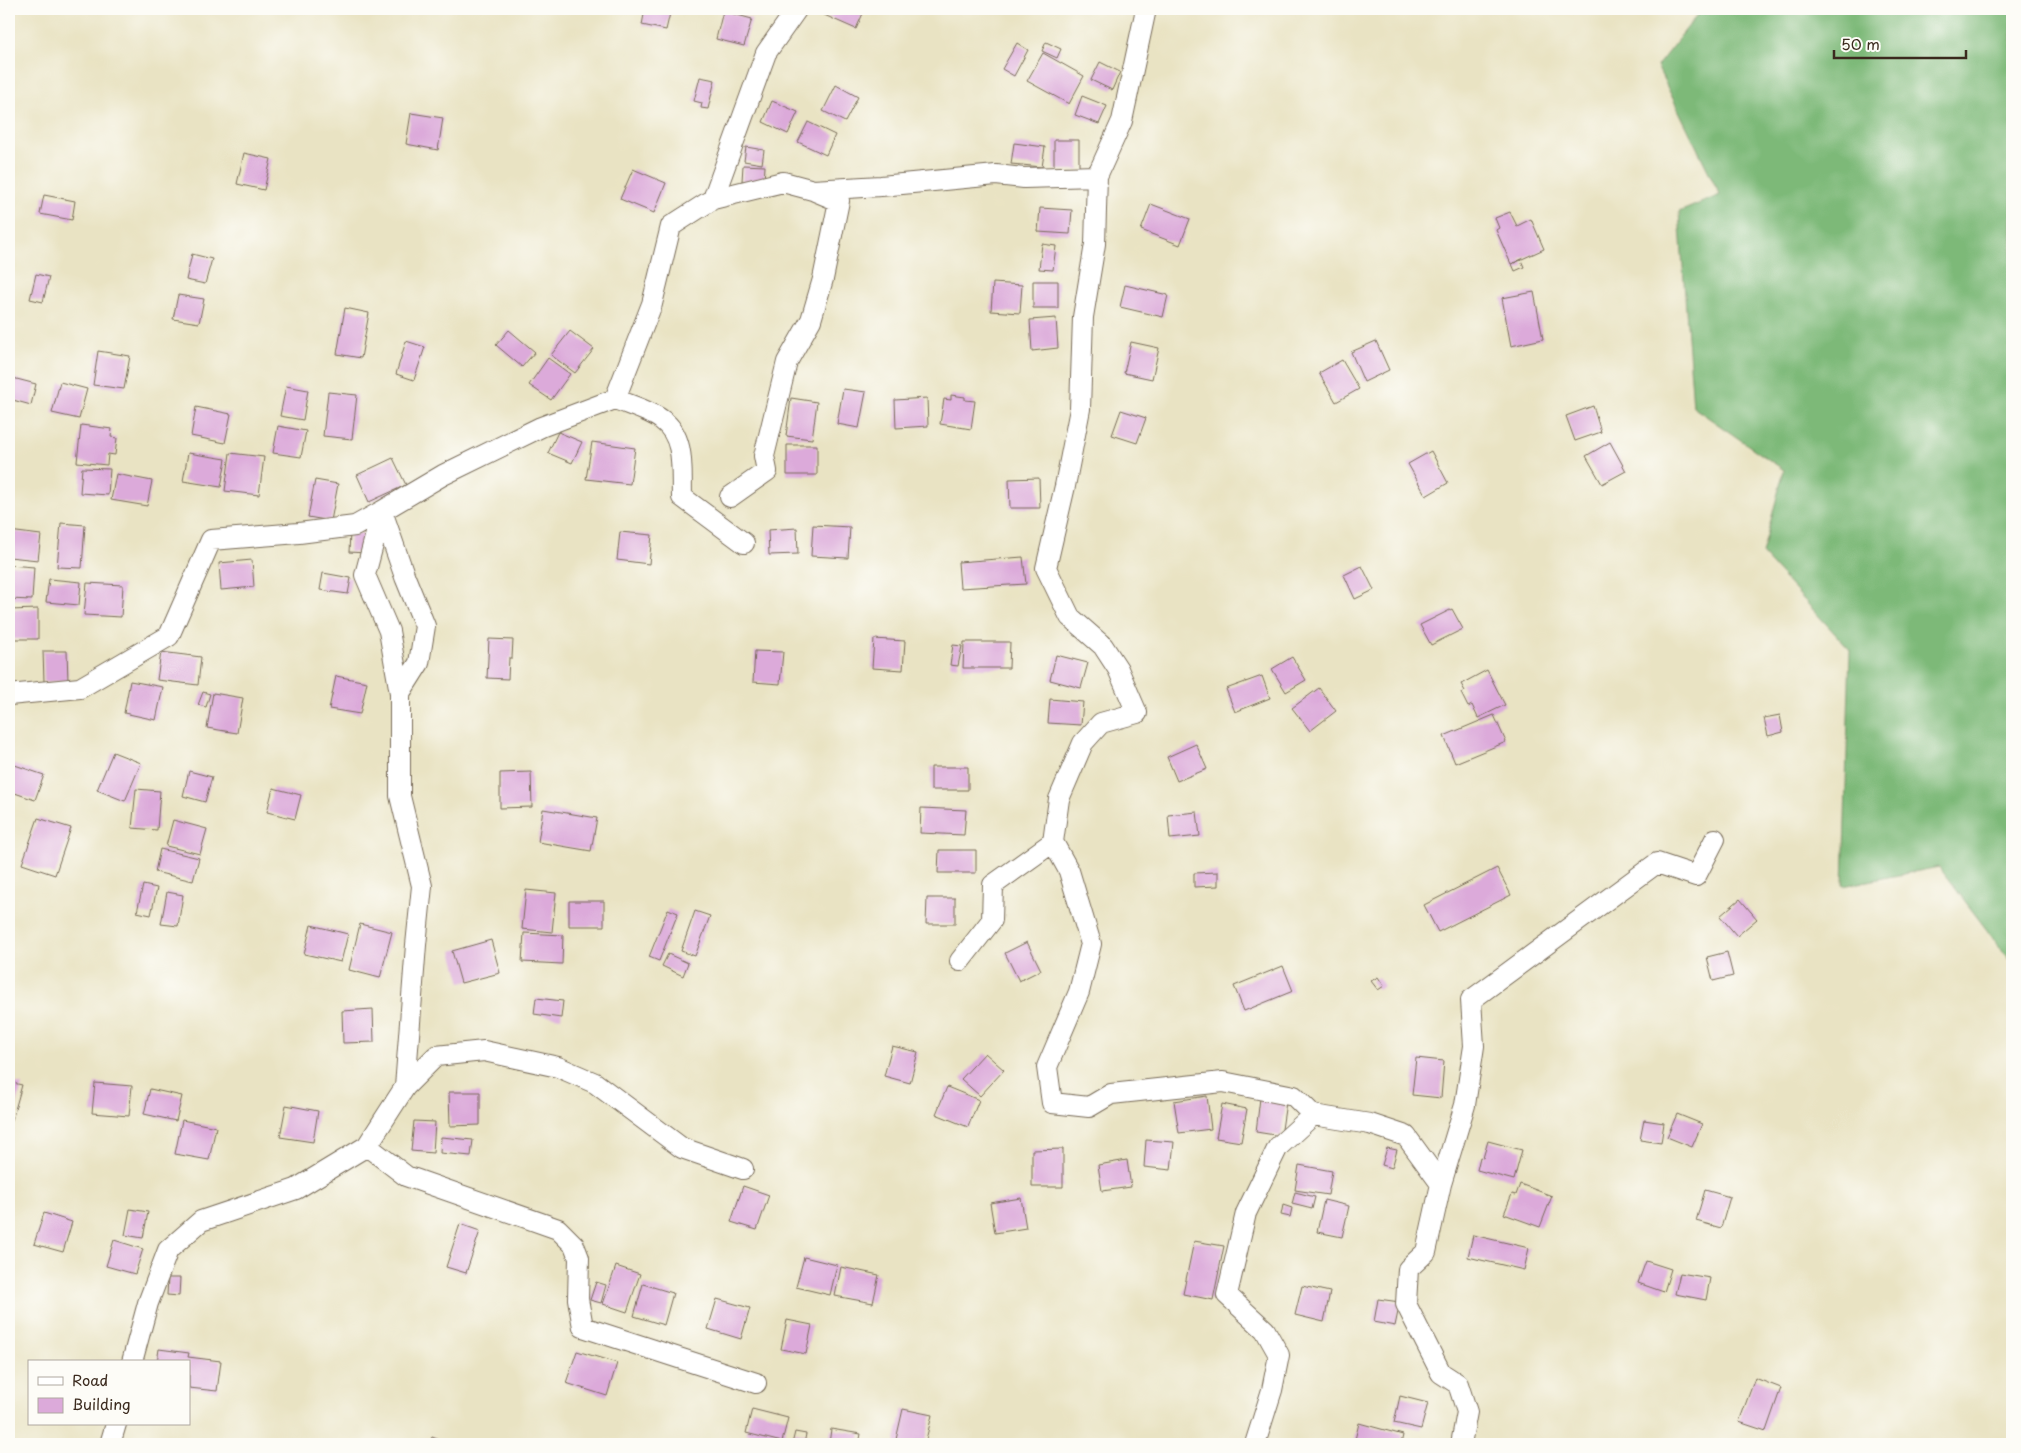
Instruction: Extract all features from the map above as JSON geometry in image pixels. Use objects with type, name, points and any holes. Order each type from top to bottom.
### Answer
[{"type":"street","points":[[713,199],[766,53],[797,9]]},
{"type":"street","points":[[1146,9],[1122,121],[1097,176],[1095,244],[1083,317],[1080,409],[1046,568],[1070,617],[1102,646],[1118,669],[1137,713],[1101,723],[1083,743],[1059,799],[1053,842],[1069,871],[1091,944],[1079,992],[1046,1067],[1052,1103],[1088,1107],[1111,1094],[1223,1082],[1294,1096],[1313,1115],[1370,1124],[1406,1136],[1441,1184]]},
{"type":"street","points":[[813,190],[881,186],[996,175],[1024,178],[1097,176]]},
{"type":"street","points":[[615,399],[652,304],[671,226],[713,199],[783,182],[813,190],[839,201],[823,279],[811,320],[787,362],[764,456],[768,471],[730,497]]},
{"type":"street","points":[[9,695],[80,688],[169,636],[211,540],[300,533],[355,526],[443,474],[541,428],[615,399],[662,420],[676,435],[681,458],[682,497],[744,543]]},
{"type":"street","points":[[382,511],[365,575],[389,631],[400,693],[400,796],[422,886],[405,1087]]},
{"type":"street","points":[[382,511],[405,577],[425,626],[419,662],[400,693]]},
{"type":"street","points":[[1462,1444],[1467,1412],[1458,1384],[1441,1373],[1406,1304],[1408,1269],[1426,1252],[1441,1184],[1465,1105],[1474,1046],[1471,1000],[1657,863],[1696,876],[1715,839]]},
{"type":"street","points":[[960,961],[992,920],[993,885],[1053,842]]},
{"type":"street","points":[[133,1360],[148,1303],[168,1250],[201,1222],[296,1189],[367,1146],[405,1087],[436,1056],[484,1051],[558,1067],[595,1083],[682,1148],[743,1169]]},
{"type":"street","points":[[1255,1444],[1272,1390],[1279,1355],[1265,1330],[1227,1295],[1246,1213],[1278,1147],[1313,1115]]},
{"type":"street","points":[[367,1146],[406,1176],[558,1228],[574,1245],[579,1258],[578,1299],[583,1327],[756,1383]]},
{"type":"street","points":[[110,1444],[115,1426]]},
{"type":"green space","points":[[1702,9],[2012,9],[2012,963],[1939,867],[1843,886],[1850,650],[1762,554],[1784,470],[1693,407],[1679,212],[1720,195],[1657,66]]},
{"type":"building","points":[[645,9],[671,9],[666,30],[642,25]]},
{"type":"building","points":[[824,9],[865,9],[856,29],[822,14]]},
{"type":"building","points":[[723,11],[752,19],[744,46],[716,39]]},
{"type":"building","points":[[1046,42],[1061,49],[1057,58],[1042,51]]},
{"type":"building","points":[[1017,43],[1028,50],[1014,76],[1002,69]]},
{"type":"building","points":[[1043,53],[1084,76],[1069,104],[1027,81]]},
{"type":"building","points":[[1100,62],[1120,72],[1112,90],[1091,80]]},
{"type":"building","points":[[700,77],[715,80],[708,109],[701,108],[702,103],[694,101]]},
{"type":"building","points":[[836,85],[858,97],[845,122],[823,111]]},
{"type":"building","points":[[1082,96],[1107,106],[1099,124],[1075,115]]},
{"type":"building","points":[[772,101],[798,112],[788,134],[763,122]]},
{"type":"building","points":[[411,113],[443,118],[438,150],[406,144]]},
{"type":"building","points":[[808,122],[835,135],[826,155],[798,142]]},
{"type":"building","points":[[1054,140],[1079,140],[1079,170],[1054,170]]},
{"type":"building","points":[[1014,143],[1045,147],[1042,167],[1011,164]]},
{"type":"building","points":[[746,147],[764,150],[762,164],[744,161]]},
{"type":"building","points":[[244,153],[271,159],[264,190],[237,184]]},
{"type":"building","points":[[743,165],[765,166],[764,182],[742,181]]},
{"type":"building","points":[[633,169],[666,183],[654,213],[620,199]]},
{"type":"building","points":[[44,195],[75,201],[72,220],[40,214]]},
{"type":"building","points":[[1151,204],[1190,219],[1180,245],[1141,230]]},
{"type":"building","points":[[1040,208],[1072,210],[1070,234],[1038,232]]},
{"type":"building","points":[[1510,212],[1517,226],[1531,219],[1544,249],[1511,264],[1496,230],[1499,228],[1495,218]]},
{"type":"building","points":[[1042,244],[1056,246],[1053,270],[1039,269]]},
{"type":"building","points":[[192,254],[212,259],[205,284],[186,280]]},
{"type":"building","points":[[1521,260],[1524,267],[1515,271],[1512,264]]},
{"type":"building","points":[[36,274],[49,277],[43,302],[30,299]]},
{"type":"building","points":[[1033,281],[1058,281],[1058,308],[1033,308]]},
{"type":"building","points":[[993,283],[1022,285],[1020,313],[991,311]]},
{"type":"building","points":[[1125,285],[1168,295],[1163,317],[1120,307]]},
{"type":"building","points":[[1534,292],[1543,339],[1511,346],[1502,298]]},
{"type":"building","points":[[178,295],[204,299],[199,323],[173,319]]},
{"type":"building","points":[[345,308],[369,313],[361,358],[337,354]]},
{"type":"building","points":[[1056,318],[1058,348],[1032,351],[1030,320]]},
{"type":"building","points":[[509,330],[535,352],[522,367],[496,345]]},
{"type":"building","points":[[570,331],[594,349],[575,373],[551,355]]},
{"type":"building","points":[[406,341],[425,347],[414,380],[396,374]]},
{"type":"building","points":[[1376,341],[1389,370],[1364,382],[1351,352]]},
{"type":"building","points":[[1131,342],[1159,348],[1152,379],[1124,373]]},
{"type":"building","points":[[98,351],[130,356],[124,389],[93,385]]},
{"type":"building","points":[[548,358],[570,374],[551,400],[529,385]]},
{"type":"building","points":[[1342,360],[1359,389],[1336,402],[1319,373]]},
{"type":"building","points":[[9,377],[36,384],[31,405],[9,399]]},
{"type":"building","points":[[60,382],[87,389],[79,419],[52,413]]},
{"type":"building","points":[[286,386],[308,390],[303,420],[280,416]]},
{"type":"building","points":[[843,389],[866,392],[859,428],[837,424]]},
{"type":"building","points":[[328,392],[357,395],[352,439],[323,436]]},
{"type":"building","points":[[951,395],[975,401],[971,429],[940,424],[944,399],[951,400]]},
{"type":"building","points":[[791,398],[817,402],[812,439],[786,436]]},
{"type":"building","points":[[927,398],[928,426],[896,428],[895,400]]},
{"type":"building","points":[[1593,406],[1601,432],[1575,441],[1566,416]]},
{"type":"building","points":[[196,407],[231,414],[225,443],[191,436]]},
{"type":"building","points":[[1121,410],[1146,418],[1137,443],[1112,435]]},
{"type":"building","points":[[81,425],[112,429],[111,437],[117,438],[115,455],[108,454],[107,465],[77,462]]},
{"type":"building","points":[[278,426],[306,431],[301,457],[273,453]]},
{"type":"building","points":[[558,432],[582,442],[572,463],[548,453]]},
{"type":"building","points":[[592,442],[635,448],[630,484],[586,479]]},
{"type":"building","points":[[1610,442],[1626,471],[1602,484],[1586,456]]},
{"type":"building","points":[[787,445],[817,445],[817,475],[787,475]]},
{"type":"building","points":[[1431,451],[1448,483],[1426,496],[1408,464]]},
{"type":"building","points":[[188,453],[226,459],[221,487],[183,481]]},
{"type":"building","points":[[230,453],[264,457],[259,495],[225,491]]},
{"type":"building","points":[[393,458],[406,485],[369,502],[357,475]]},
{"type":"building","points":[[82,468],[110,469],[108,495],[80,493]]},
{"type":"building","points":[[116,474],[152,481],[147,506],[111,500]]},
{"type":"building","points":[[1039,478],[1040,508],[1010,508],[1009,479]]},
{"type":"building","points":[[315,480],[338,484],[331,521],[308,517]]},
{"type":"building","points":[[61,523],[85,525],[82,568],[57,567]]},
{"type":"building","points":[[813,525],[850,527],[848,558],[811,556]]},
{"type":"building","points":[[797,528],[798,554],[769,555],[768,530]]},
{"type":"building","points":[[9,531],[41,535],[38,560],[9,557]]},
{"type":"building","points":[[620,532],[652,535],[649,564],[617,560]]},
{"type":"building","points":[[350,533],[367,534],[366,553],[349,552]]},
{"type":"building","points":[[1023,557],[1026,584],[960,588],[958,562]]},
{"type":"building","points":[[252,560],[254,587],[221,590],[219,563]]},
{"type":"building","points":[[9,565],[34,567],[32,600],[9,599]]},
{"type":"building","points":[[1362,566],[1374,590],[1355,599],[1344,575]]},
{"type":"building","points":[[323,573],[351,578],[348,594],[320,590]]},
{"type":"building","points":[[49,579],[81,582],[79,605],[46,602]]},
{"type":"building","points":[[87,583],[123,585],[121,617],[84,615]]},
{"type":"building","points":[[38,609],[38,639],[9,639],[9,610]]},
{"type":"building","points":[[1452,609],[1463,629],[1431,645],[1420,625]]},
{"type":"building","points":[[489,639],[513,640],[512,658],[509,658],[508,679],[487,678]]},
{"type":"building","points":[[874,639],[905,641],[903,670],[872,668]]},
{"type":"building","points":[[964,642],[1010,642],[1009,668],[963,668]]},
{"type":"building","points":[[953,645],[962,646],[958,666],[950,665]]},
{"type":"building","points":[[43,651],[67,651],[68,681],[44,682]]},
{"type":"building","points":[[755,651],[783,652],[780,684],[753,682]]},
{"type":"building","points":[[161,652],[201,657],[198,685],[157,680]]},
{"type":"building","points":[[1056,655],[1088,663],[1081,688],[1050,680]]},
{"type":"building","points":[[1292,657],[1306,680],[1286,692],[1272,669]]},
{"type":"building","points":[[1487,670],[1505,705],[1478,718],[1472,705],[1468,707],[1461,693],[1465,691],[1461,684]]},
{"type":"building","points":[[336,676],[367,682],[360,714],[329,709]]},
{"type":"building","points":[[1262,676],[1270,698],[1235,712],[1226,689]]},
{"type":"building","points":[[130,681],[163,687],[156,720],[124,713]]},
{"type":"building","points":[[1319,688],[1336,711],[1310,731],[1292,708]]},
{"type":"building","points":[[203,692],[210,694],[206,707],[198,705]]},
{"type":"building","points":[[213,693],[243,698],[237,733],[207,728]]},
{"type":"building","points":[[1050,699],[1083,702],[1081,725],[1048,723]]},
{"type":"building","points":[[1494,715],[1506,742],[1455,763],[1444,736]]},
{"type":"building","points":[[1780,715],[1783,732],[1768,736],[1764,718]]},
{"type":"building","points":[[1196,744],[1207,769],[1177,781],[1167,757]]},
{"type":"building","points":[[113,752],[141,763],[125,801],[97,790]]},
{"type":"building","points":[[9,763],[44,775],[35,800],[9,791]]},
{"type":"building","points":[[931,767],[968,767],[968,790],[931,790]]},
{"type":"building","points":[[189,771],[212,777],[205,802],[183,796]]},
{"type":"building","points":[[531,772],[532,807],[500,808],[500,773]]},
{"type":"building","points":[[273,788],[301,795],[295,819],[267,812]]},
{"type":"building","points":[[136,789],[160,791],[157,830],[132,828]]},
{"type":"building","points":[[921,808],[966,810],[964,835],[920,833]]},
{"type":"building","points":[[543,809],[597,818],[591,851],[538,842]]},
{"type":"building","points":[[1197,812],[1200,836],[1170,839],[1168,815]]},
{"type":"building","points":[[38,818],[71,828],[55,875],[22,864]]},
{"type":"building","points":[[173,820],[207,829],[200,854],[166,846]]},
{"type":"building","points":[[160,849],[199,858],[193,881],[155,872]]},
{"type":"building","points":[[939,850],[976,850],[976,873],[938,873]]},
{"type":"building","points":[[1497,868],[1511,895],[1438,932],[1424,905]]},
{"type":"building","points":[[1218,872],[1218,886],[1194,887],[1194,873]]},
{"type":"building","points":[[143,885],[157,888],[151,915],[137,912]]},
{"type":"building","points":[[526,890],[556,893],[552,932],[522,929]]},
{"type":"building","points":[[167,892],[183,895],[178,926],[161,924]]},
{"type":"building","points":[[927,898],[955,898],[955,924],[926,924]]},
{"type":"building","points":[[1740,899],[1757,919],[1737,936],[1720,916]]},
{"type":"building","points":[[569,901],[604,901],[604,926],[569,926]]},
{"type":"building","points":[[668,909],[678,913],[659,961],[649,957]]},
{"type":"building","points":[[695,911],[710,916],[695,956],[681,951]]},
{"type":"building","points":[[360,924],[392,932],[380,978],[349,970]]},
{"type":"building","points":[[311,925],[348,934],[341,962],[304,954]]},
{"type":"building","points":[[524,933],[563,935],[562,964],[522,962]]},
{"type":"building","points":[[491,940],[500,973],[461,983],[452,951]]},
{"type":"building","points":[[1027,942],[1041,970],[1019,981],[1005,953]]},
{"type":"building","points":[[1727,952],[1733,976],[1713,981],[1707,957]]},
{"type":"building","points":[[668,954],[688,963],[683,976],[662,966]]},
{"type":"building","points":[[1283,966],[1293,991],[1244,1011],[1234,986]]},
{"type":"building","points":[[1378,977],[1384,986],[1378,990],[1371,981]]},
{"type":"building","points":[[536,998],[563,1001],[561,1018],[534,1014]]},
{"type":"building","points":[[373,1009],[374,1042],[343,1043],[342,1011]]},
{"type":"building","points":[[892,1046],[918,1052],[910,1083],[884,1076]]},
{"type":"building","points":[[985,1053],[1004,1070],[980,1096],[961,1079]]},
{"type":"building","points":[[1416,1058],[1444,1061],[1441,1098],[1412,1095]]},
{"type":"building","points":[[9,1082],[22,1085],[9,1131]]},
{"type":"building","points":[[95,1083],[132,1086],[129,1116],[92,1113]]},
{"type":"building","points":[[947,1087],[979,1100],[968,1127],[936,1114]]},
{"type":"building","points":[[150,1089],[182,1096],[176,1121],[144,1114]]},
{"type":"building","points":[[449,1092],[480,1092],[480,1125],[450,1126]]},
{"type":"building","points":[[1207,1096],[1211,1129],[1179,1133],[1174,1101]]},
{"type":"building","points":[[1260,1098],[1286,1102],[1281,1136],[1256,1132]]},
{"type":"building","points":[[1222,1104],[1247,1109],[1241,1142],[1216,1138]]},
{"type":"building","points":[[286,1105],[318,1111],[313,1142],[280,1137]]},
{"type":"building","points":[[1677,1114],[1702,1124],[1692,1147],[1667,1137]]},
{"type":"building","points":[[182,1120],[216,1127],[209,1160],[175,1154]]},
{"type":"building","points":[[1644,1120],[1664,1123],[1661,1143],[1640,1140]]},
{"type":"building","points":[[414,1121],[435,1122],[433,1153],[411,1151]]},
{"type":"building","points":[[441,1137],[473,1140],[471,1156],[440,1153]]},
{"type":"building","points":[[1146,1140],[1174,1142],[1171,1170],[1144,1167]]},
{"type":"building","points":[[1488,1141],[1522,1150],[1514,1180],[1477,1170],[1480,1157],[1483,1158]]},
{"type":"building","points":[[1387,1148],[1397,1150],[1392,1168],[1382,1165]]},
{"type":"building","points":[[1063,1149],[1063,1187],[1032,1187],[1032,1150]]},
{"type":"building","points":[[1127,1160],[1131,1187],[1102,1191],[1098,1165]]},
{"type":"building","points":[[1299,1165],[1332,1171],[1328,1195],[1295,1190]]},
{"type":"building","points":[[1520,1184],[1552,1196],[1540,1227],[1504,1214],[1512,1194],[1516,1195]]},
{"type":"building","points":[[743,1186],[769,1195],[757,1230],[731,1222]]},
{"type":"building","points":[[1705,1190],[1730,1197],[1721,1228],[1696,1221]]},
{"type":"building","points":[[1295,1192],[1315,1197],[1312,1209],[1292,1204]]},
{"type":"building","points":[[1021,1198],[1026,1228],[995,1233],[990,1203]]},
{"type":"building","points":[[1324,1200],[1349,1206],[1342,1237],[1317,1232]]},
{"type":"building","points":[[1283,1205],[1292,1208],[1290,1217],[1281,1215]]},
{"type":"building","points":[[130,1209],[148,1212],[143,1238],[125,1235]]},
{"type":"building","points":[[44,1213],[72,1222],[63,1252],[34,1244]]},
{"type":"building","points":[[460,1224],[480,1231],[466,1273],[446,1267]]},
{"type":"building","points":[[1473,1235],[1529,1248],[1524,1270],[1468,1257]]},
{"type":"building","points":[[114,1240],[143,1249],[135,1274],[106,1266]]},
{"type":"building","points":[[1194,1241],[1224,1246],[1213,1300],[1183,1294]]},
{"type":"building","points":[[804,1257],[837,1265],[830,1295],[796,1287]]},
{"type":"building","points":[[1646,1261],[1671,1269],[1664,1292],[1638,1283]]},
{"type":"building","points":[[616,1266],[640,1274],[627,1312],[603,1304]]},
{"type":"building","points":[[841,1267],[879,1275],[873,1303],[835,1296]]},
{"type":"building","points":[[1680,1273],[1710,1278],[1706,1300],[1675,1294]]},
{"type":"building","points":[[168,1278],[180,1278],[179,1296],[167,1295]]},
{"type":"building","points":[[596,1282],[606,1285],[601,1303],[590,1300]]},
{"type":"building","points":[[643,1284],[673,1293],[664,1325],[634,1316]]},
{"type":"building","points":[[1302,1286],[1330,1292],[1324,1322],[1295,1315]]},
{"type":"building","points":[[717,1299],[750,1308],[741,1339],[708,1329]]},
{"type":"building","points":[[1378,1299],[1400,1302],[1395,1326],[1374,1322]]},
{"type":"building","points":[[787,1320],[812,1325],[806,1354],[781,1349]]},
{"type":"building","points":[[159,1349],[189,1353],[188,1357],[221,1361],[217,1391],[190,1388],[190,1360],[157,1360]]},
{"type":"building","points":[[577,1351],[617,1363],[607,1396],[566,1383]]},
{"type":"building","points":[[1755,1378],[1781,1388],[1766,1431],[1739,1422]]},
{"type":"building","points":[[1400,1396],[1428,1403],[1421,1429],[1394,1423]]},
{"type":"building","points":[[752,1409],[788,1418],[782,1442],[746,1433]]},
{"type":"building","points":[[903,1409],[932,1415],[925,1444],[895,1444]]},
{"type":"building","points":[[1359,1423],[1403,1435],[1401,1444],[1354,1444]]},
{"type":"building","points":[[831,1429],[861,1434],[859,1444],[829,1444]]},
{"type":"building","points":[[795,1432],[806,1434],[804,1444],[792,1444]]},
{"type":"building","points":[[432,1437],[450,1444],[429,1444]]}]
